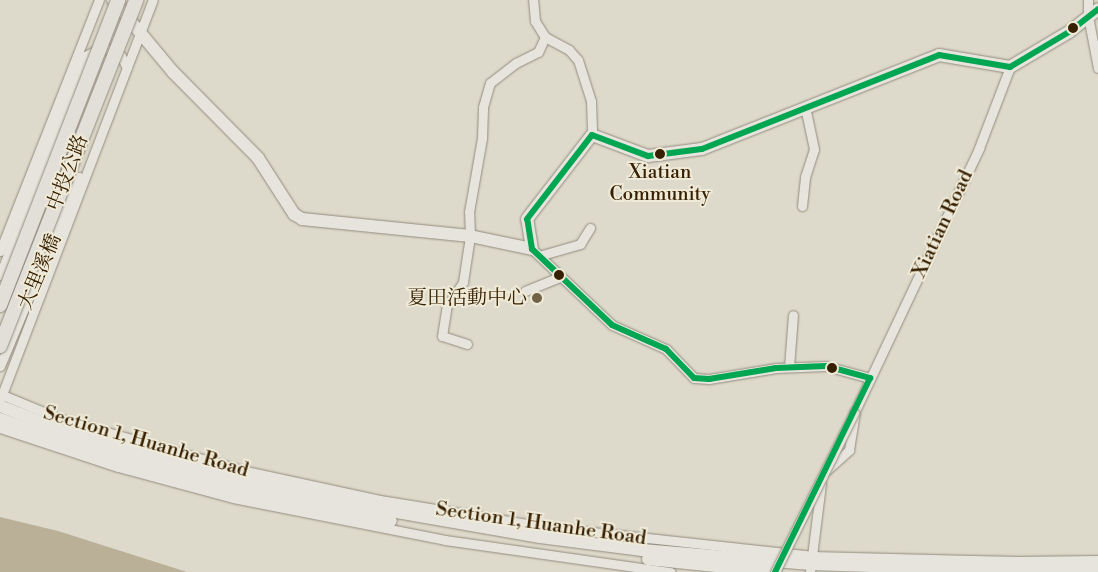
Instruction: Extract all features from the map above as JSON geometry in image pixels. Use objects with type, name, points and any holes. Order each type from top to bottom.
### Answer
[{"type":"main road","name":"中投公路","points":[[0,305],[118,0]]},
{"type":"main road","name":"中投公路","points":[[0,346],[136,0]]},
{"type":"street","points":[[0,251],[99,0]]},
{"type":"street","points":[[114,0],[139,33],[258,158],[294,214],[309,221],[470,236],[537,252],[580,244],[590,228]]},
{"type":"street","points":[[0,399],[153,0]]},
{"type":"street","points":[[533,0],[535,21],[545,37],[569,50],[578,60],[592,101],[592,135],[527,219],[537,252],[560,277],[612,325],[666,349],[694,378],[709,380],[789,367],[826,366],[870,378]]},
{"type":"street","points":[[1088,0],[1093,13],[1098,68]]},
{"type":"street","points":[[592,135],[648,156],[677,154],[736,138],[939,55],[1010,67],[1069,32],[1093,13]]},
{"type":"street","points":[[80,68],[86,35]]},
{"type":"street","points":[[467,344],[442,336],[447,306],[463,282],[470,236],[468,212],[482,138],[483,107],[490,82],[516,62],[538,52],[545,37]]},
{"type":"street","points":[[80,68],[85,56],[101,48],[121,56],[127,68]]},
{"type":"street","name":"Xiatian Road","points":[[774,572],[854,412],[979,148],[1010,67]]},
{"type":"street","name":"大里溪橋","points":[[0,275],[80,68]]},
{"type":"street","points":[[802,206],[805,177],[814,149],[806,110]]},
{"type":"street","name":"大里溪橋","points":[[0,366],[90,150],[108,116]]},
{"type":"street","points":[[524,291],[560,277]]},
{"type":"street","points":[[789,367],[793,315]]},
{"type":"street","name":"Section 1, Huanhe Road","points":[[0,399],[64,431],[138,453],[352,504],[540,537],[642,550],[810,564],[1024,572],[1098,570]]},
{"type":"street","points":[[810,564],[819,489],[827,470],[849,450],[854,412]]},
{"type":"street","name":"Section 1, Huanhe Road","points":[[0,419],[111,457],[321,508],[566,549],[774,572]]},
{"type":"street","name":"Section 1, Huanhe Road","points":[[0,428],[118,466],[233,498],[445,540],[671,572]]},
{"type":"street","name":"Section 1, Huanhe Road","points":[[810,564],[1098,560]]},
{"type":"shaded area","points":[[0,517],[58,531],[187,572],[0,572]]},
{"type":"transit line","points":[[532,249],[527,219],[592,135],[648,156],[702,149],[939,55],[1010,67],[1069,32],[1098,9]]},
{"type":"transit line","points":[[532,249],[612,325],[666,349],[694,378],[709,379],[776,368],[826,366],[870,378]]},
{"type":"transit line","points":[[775,572],[870,378]]},
{"type":"place","name":"Xiatian Community","points":[[660,154]]},
{"type":"place","name":"夏田活動中心","points":[[537,298]]}]
